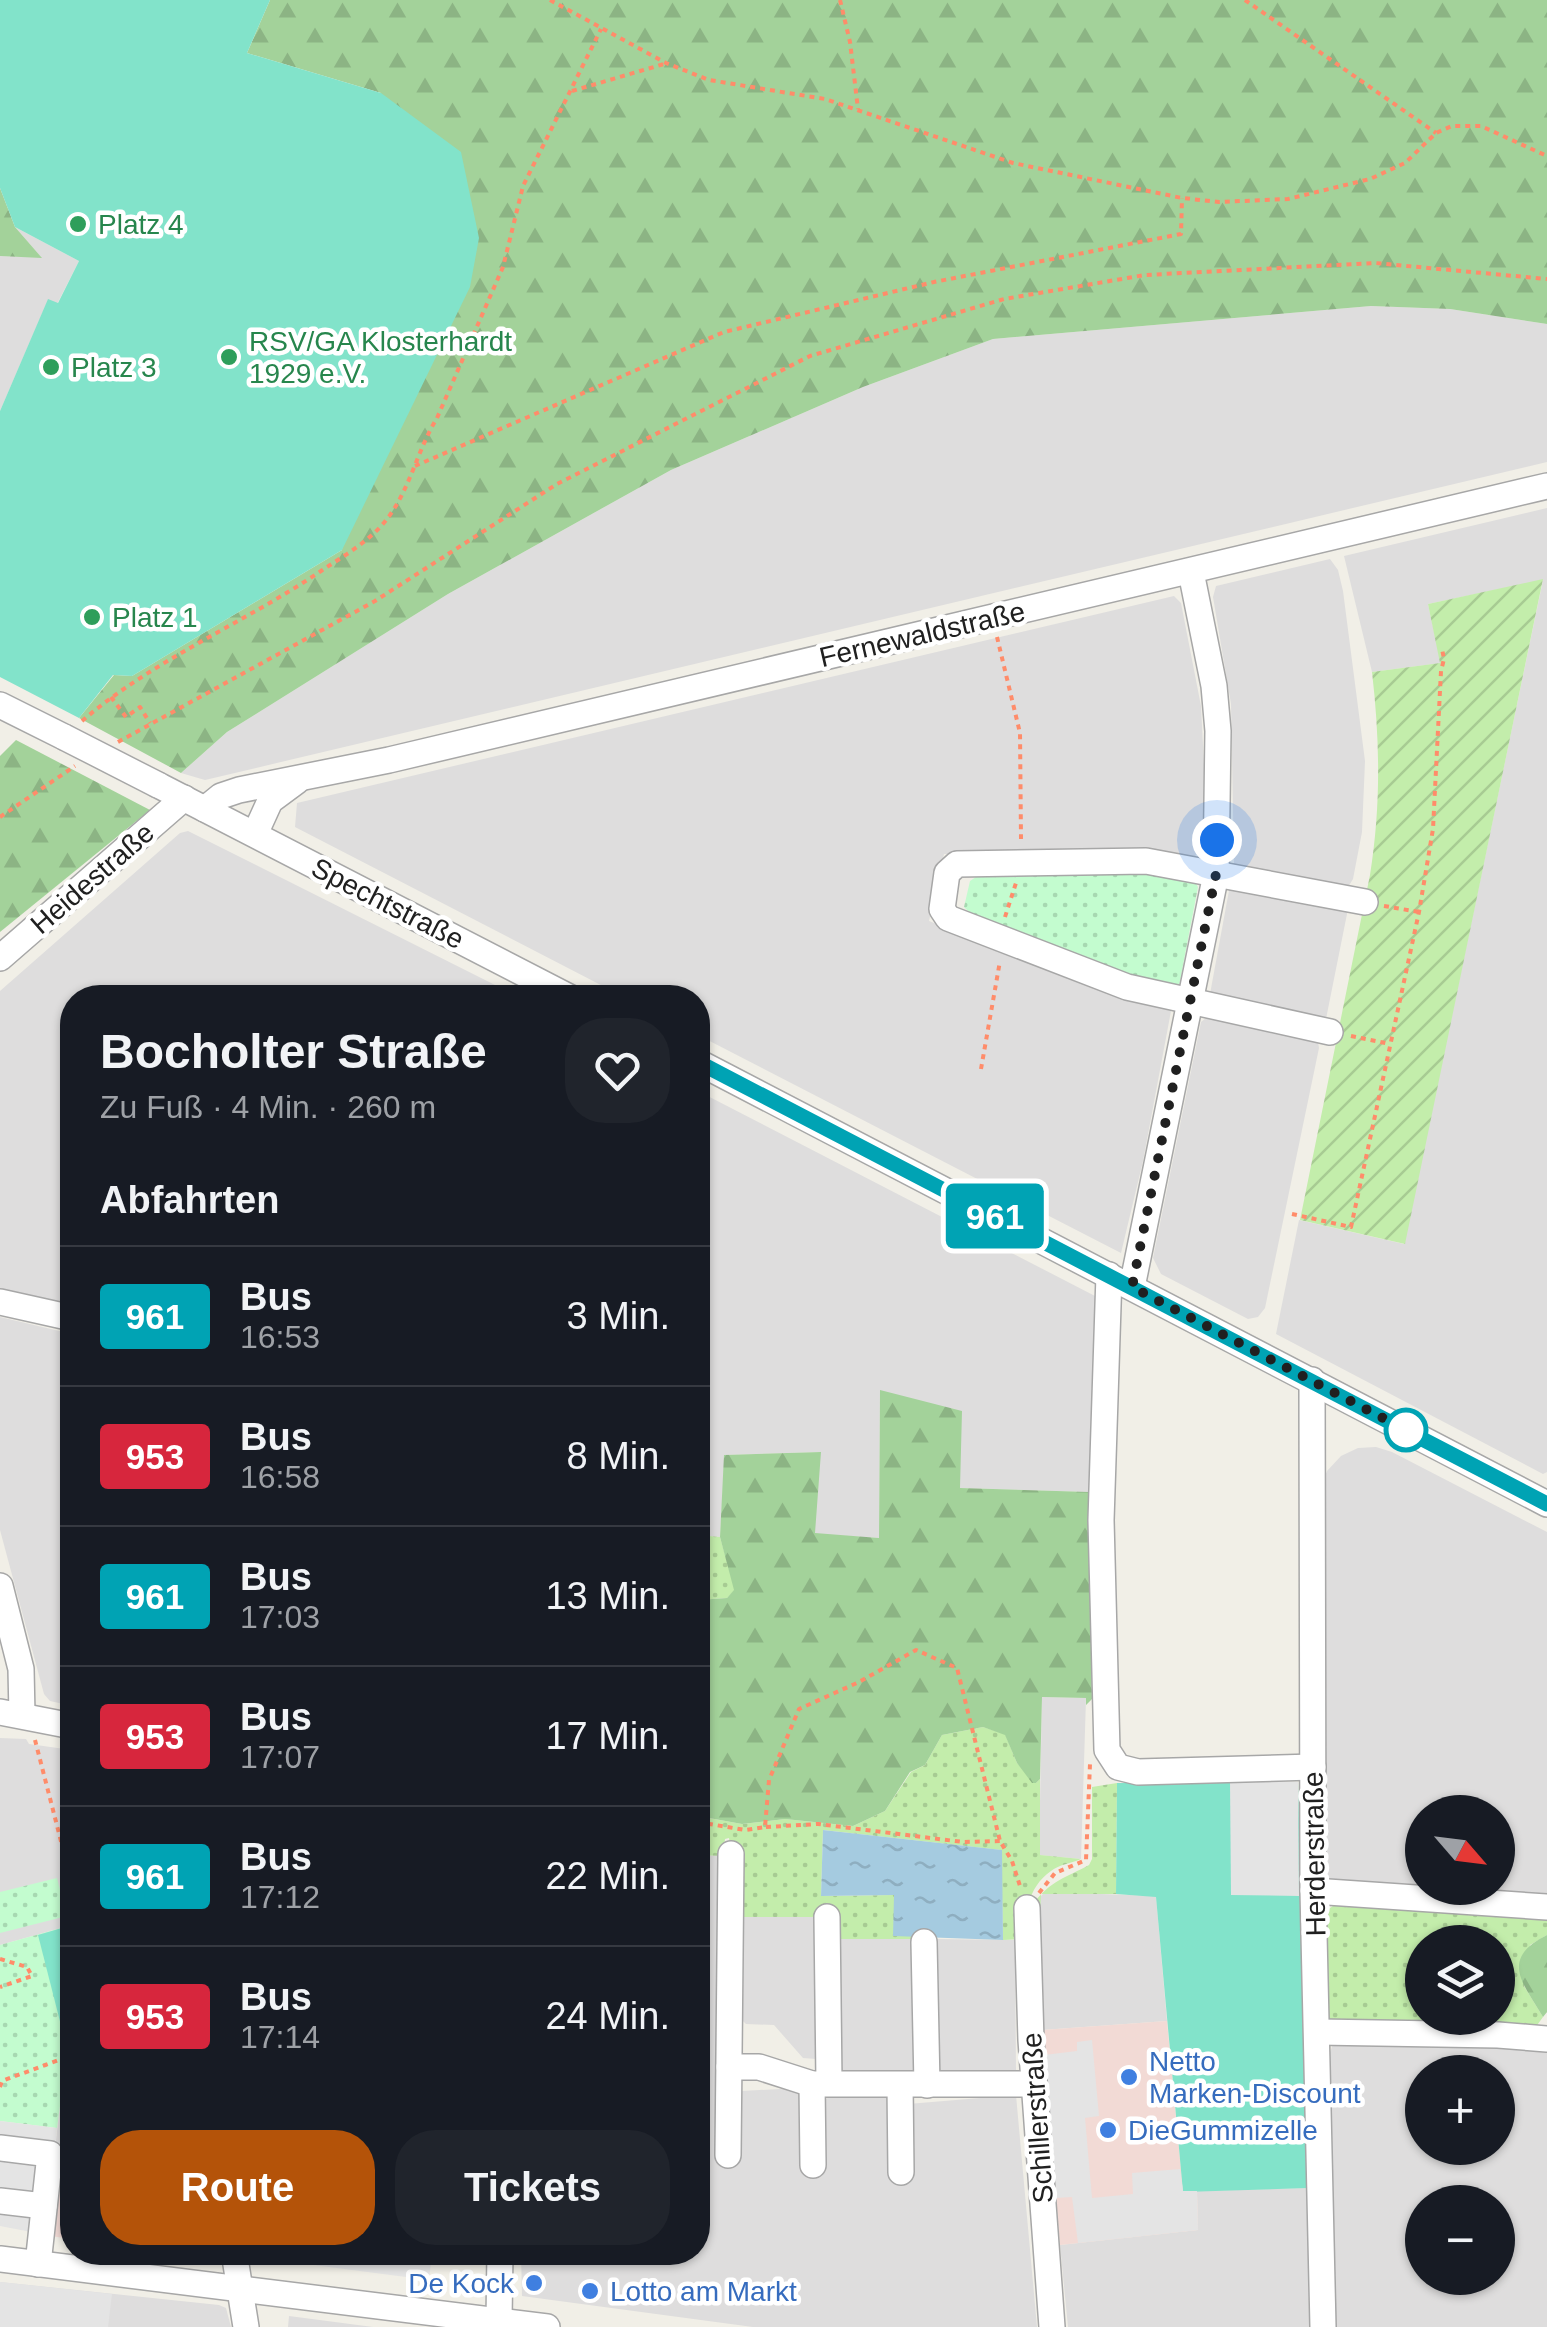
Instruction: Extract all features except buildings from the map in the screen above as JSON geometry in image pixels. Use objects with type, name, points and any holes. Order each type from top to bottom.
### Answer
[{"type":"street","name":"Fernewaldstraße","points":[[195,803],[1547,486]]},
{"type":"street","points":[[1132,1287],[1216,874],[1218,731],[1214,686],[1191,572]]},
{"type":"street","name":"Spechtstraße","points":[[0,705],[546,985]]},
{"type":"street","points":[[255,834],[270,802],[298,781]]},
{"type":"street","name":"Heidestraße","points":[[0,958],[195,803]]},
{"type":"street","points":[[1330,1032],[1127,987],[948,918],[942,909],[947,873],[957,864],[1146,861],[1365,902]]},
{"type":"street","points":[[710,1068],[1547,1504]]},
{"type":"street","points":[[1109,1275],[1100,1520],[1107,1750],[1118,1767],[1138,1772],[1313,1767]]},
{"type":"street","points":[[0,1302],[60,1315]]},
{"type":"street","name":"Herderstraße","points":[[1312,1380],[1313,1891],[1323,2327]]},
{"type":"street","points":[[0,1586],[22,1668],[17,1714],[60,1723]]},
{"type":"street","points":[[728,2155],[731,1854]]},
{"type":"street","points":[[1313,1891],[1547,1907]]},
{"type":"street","name":"Schillerstraße","points":[[1028,1908],[1034,2084],[1052,2327]]},
{"type":"street","points":[[813,2165],[821,2083],[827,1918]]},
{"type":"street","points":[[924,1942],[928,2085]]},
{"type":"street","points":[[1318,2032],[1547,2039]]},
{"type":"street","points":[[729,2067],[759,2067],[821,2083],[1034,2084]]},
{"type":"street","points":[[900,2085],[900,2172]]},
{"type":"street","points":[[0,2148],[50,2154],[38,2264]]},
{"type":"street","points":[[0,2200],[44,2206]]},
{"type":"street","points":[[0,2259],[548,2327]]},
{"type":"street","points":[[235,2265],[246,2327]]},
{"type":"street","points":[[499,2320],[500,2265]]},
{"type":"path","points":[[550,0],[666,63],[709,80],[825,99],[1013,163],[1182,198],[1250,202],[1333,189],[1370,179],[1405,163],[1436,133],[1452,126],[1481,126],[1547,156]]},
{"type":"path","points":[[840,0],[850,42],[858,111]]},
{"type":"path","points":[[1245,0],[1436,133]]},
{"type":"path","points":[[64,737],[110,696],[275,602],[356,548],[398,506],[503,267],[523,186],[600,28]]},
{"type":"path","points":[[572,91],[666,63]]},
{"type":"path","points":[[413,467],[724,332],[934,282],[1181,234],[1182,198]]},
{"type":"path","points":[[106,748],[375,601],[557,484],[810,356],[1004,299],[1145,275],[1375,263],[1547,279]]},
{"type":"path","points":[[1292,1214],[1351,1228],[1434,829],[1442,649]]},
{"type":"path","points":[[110,696],[126,717],[140,707],[150,723]]},
{"type":"path","points":[[0,817],[76,766]]},
{"type":"path","points":[[1365,902],[1419,912]]},
{"type":"path","points":[[1330,1032],[1390,1044]]},
{"type":"path","points":[[764,1827],[769,1780],[799,1709],[916,1650],[956,1668],[1000,1841],[1012,1861],[1028,1908]]},
{"type":"path","points":[[17,1714],[60,1847]]},
{"type":"path","points":[[1028,1908],[1054,1873],[1086,1860],[1090,1762]]},
{"type":"path","points":[[710,1825],[745,1830],[818,1824],[963,1842],[1000,1841]]},
{"type":"path","points":[[0,1960],[27,1967],[32,1976],[0,1987]]},
{"type":"path","points":[[0,2087],[2,2081],[19,2073],[60,2059]]},
{"type":"shaded area","points":[[15,227],[79,261],[57,304],[48,300],[0,411],[0,256],[41,257]]},
{"type":"shaded area","points":[[1371,306],[1450,309],[1547,324],[1547,462],[205,780],[181,773],[227,732],[448,594],[671,470],[863,387],[993,339]]},
{"type":"shaded area","points":[[1547,508],[1547,1472],[1543,1474],[1276,1334],[1299,1220],[1404,1244],[1543,580],[1428,604],[1441,663],[1372,672],[1344,556]]},
{"type":"shaded area","points":[[1330,559],[1338,570],[1343,591],[1365,761],[1362,832],[1348,887],[1239,870],[1234,864],[1231,704],[1213,597],[1216,586]]},
{"type":"shaded area","points":[[1174,596],[1181,603],[1201,706],[1206,804],[1204,842],[1199,853],[1191,859],[944,854],[929,921],[1064,975],[1171,1011],[1121,1253],[710,1041],[710,985],[601,985],[295,827],[297,803]]},
{"type":"shaded area","points":[[188,831],[495,985],[60,985],[60,1303],[0,1290],[0,991],[180,833]]},
{"type":"shaded area","points":[[1230,885],[1349,904],[1325,1024],[1210,994]]},
{"type":"shaded area","points":[[1211,1014],[1318,1042],[1319,1048],[1265,1308],[1258,1317],[1248,1319],[1161,1274],[1153,1258],[1201,1022]]},
{"type":"shaded area","points":[[710,1097],[1095,1296],[1089,1492],[959,1488],[880,1391],[879,1538],[814,1534],[820,1452],[725,1455],[720,1537],[710,1536]]},
{"type":"shaded area","points":[[0,1317],[60,1331],[60,1703],[50,1701],[44,1694],[0,1530]]},
{"type":"shaded area","points":[[1376,1447],[1392,1452],[1547,1532],[1547,1896],[1515,1894],[1515,1795],[1405,1795],[1405,1887],[1328,1882],[1326,1878],[1321,1487],[1327,1471],[1341,1456],[1358,1448]]},
{"type":"shaded area","points":[[1042,1697],[1086,1698],[1081,1859],[1039,1855]]},
{"type":"shaded area","points":[[0,1738],[26,1739],[29,1744],[60,1748],[60,1928],[0,1945]]},
{"type":"shaded area","points":[[1230,1781],[1298,1782],[1299,1896],[1231,1895]]},
{"type":"shaded area","points":[[710,1855],[723,1856],[741,2091],[799,2088],[825,2099],[836,2095],[888,2097],[908,2104],[1016,2095],[1037,2327],[753,2327],[522,2296],[521,2265],[710,2265]]},
{"type":"shaded area","points":[[1045,1892],[1156,1896],[1167,2021],[1042,2030],[1038,1899]]},
{"type":"shaded area","points":[[738,1917],[819,1917],[816,2059],[803,2058],[774,2025],[746,2024],[737,2015]]},
{"type":"shaded area","points":[[835,1939],[916,1939],[915,2072],[840,2075]]},
{"type":"shaded area","points":[[933,1939],[1015,1940],[1016,2071],[1011,2076],[940,2077],[932,2065]]},
{"type":"shaded area","points":[[1167,2021],[1183,2191],[1197,2191],[1198,2230],[1060,2245],[1042,2030]]},
{"type":"shaded area","points":[[1092,2040],[1099,2116],[1085,2118],[1092,2198],[1133,2194],[1132,2173],[1180,2169],[1183,2191],[1197,2191],[1198,2230],[1078,2243],[1072,2197],[1056,2198],[1044,2055],[1077,2051],[1077,2042]]},
{"type":"shaded area","points":[[1352,2043],[1547,2050],[1547,2327],[1335,2327],[1329,2055],[1333,2044]]},
{"type":"shaded area","points":[[60,2107],[60,2172],[52,2171]]},
{"type":"shaded area","points":[[0,2121],[57,2128],[47,2235],[0,2226]]},
{"type":"shaded area","points":[[54,2171],[60,2172],[60,2237],[50,2236]]},
{"type":"shaded area","points":[[1308,2188],[1309,2327],[1068,2327],[1060,2245],[1198,2230],[1197,2191]]},
{"type":"shaded area","points":[[314,2265],[431,2265],[429,2280]]},
{"type":"shaded area","points":[[0,2282],[219,2305],[226,2308],[231,2327],[0,2327]]},
{"type":"shaded area","points":[[0,2282],[112,2294],[108,2327],[0,2327]]},
{"type":"shaded area","points":[[289,2316],[373,2327],[288,2327]]},
{"type":"green space","name":"RSV/GA Klosterhardt 1929 e.V.","points":[[0,0],[270,0],[247,53],[381,93],[461,152],[479,238],[470,287],[342,550],[132,676],[113,675],[79,718],[0,677],[0,411],[48,299],[58,303],[79,261],[15,227],[0,188]]},
{"type":"green space","points":[[270,0],[1547,0],[1547,324],[1450,309],[1371,306],[993,339],[863,387],[671,470],[448,594],[227,732],[181,773],[79,718],[114,675],[132,676],[342,550],[381,93],[247,53]]},
{"type":"green space","points":[[0,188],[15,227],[42,258],[0,256]]},
{"type":"green space","points":[[1543,579],[1405,1244],[1300,1220],[1374,849],[1378,774],[1372,672],[1440,663],[1428,604]]},
{"type":"green space","points":[[16,740],[150,810],[0,932],[0,756]]},
{"type":"green space","points":[[1146,873],[1195,882],[1198,887],[1179,986],[1122,972],[971,914],[964,907],[970,881],[976,877]]},
{"type":"green space","points":[[880,1390],[962,1411],[960,1488],[1089,1492],[1092,1699],[1086,1705],[1086,1698],[1042,1697],[1040,1779],[1036,1783],[1017,1763],[1005,1735],[983,1727],[942,1735],[925,1765],[910,1772],[885,1811],[853,1826],[785,1819],[742,1824],[710,1818],[710,1599],[727,1598],[734,1590],[720,1537],[724,1455],[821,1452],[815,1533],[879,1538]]},
{"type":"green space","points":[[710,1536],[720,1537],[735,1590],[727,1598],[710,1599]]},
{"type":"green space","points":[[983,1727],[1005,1734],[1017,1763],[1036,1783],[1040,1779],[1040,1855],[1081,1859],[1054,1869],[1037,1885],[1029,1902],[1023,1939],[1003,1940],[1001,1850],[823,1830],[821,1896],[894,1895],[916,1939],[835,1939],[819,1917],[738,1917],[729,1838],[725,1839],[723,1856],[710,1855],[710,1818],[742,1824],[785,1819],[853,1826],[885,1811],[911,1772],[925,1765],[942,1735]]},
{"type":"green space","points":[[1298,1782],[1308,2188],[1183,2192],[1156,1897],[1116,1894],[1117,1783]]},
{"type":"green space","points":[[1117,1783],[1116,1894],[1042,1894],[1089,1865],[1092,1787]]},
{"type":"green space","points":[[57,1878],[60,1918],[0,1933],[0,1892]]},
{"type":"green space","points":[[1041,1895],[1039,1939],[1034,1903]]},
{"type":"green space","points":[[1336,1904],[1547,1918],[1547,1935],[1530,1945],[1524,1986],[1543,2017],[1535,2028],[1515,2027],[1515,1925],[1405,1925],[1405,2024],[1329,2022],[1327,1910]]},
{"type":"green space","points":[[60,1928],[57,2128],[0,2121],[0,1945]]},
{"type":"green space","points":[[60,1929],[60,2021],[38,1935]]},
{"type":"green space","points":[[1547,1935],[1547,2012],[1543,2017],[1523,1982],[1519,1963],[1532,1944]]},
{"type":"water","points":[[823,1830],[1002,1850],[1003,1940],[893,1936],[894,1895],[821,1896]]},
{"type":"bus line","name":"961","points":[[710,1068],[1547,1504]]},
{"type":"place","name":"Platz 4","points":[[78,224]]},
{"type":"place","name":"RSV/GA Klosterhardt 1929 e.V.","points":[[229,357]]},
{"type":"place","name":"Platz 3","points":[[51,367]]},
{"type":"place","name":"Platz 1","points":[[92,617]]},
{"type":"place","name":"Netto Marken-Discount","points":[[1129,2077]]},
{"type":"place","name":"DieGummizelle","points":[[1108,2130]]},
{"type":"place","name":"De Kock","points":[[534,2283]]},
{"type":"place","name":"Lotto am Markt","points":[[590,2291]]},
{"type":"route","points":[[1217,840],[1216,874],[1132,1287],[1406,1430]]}]
